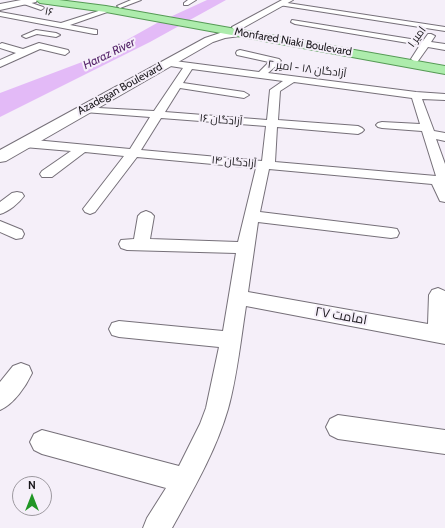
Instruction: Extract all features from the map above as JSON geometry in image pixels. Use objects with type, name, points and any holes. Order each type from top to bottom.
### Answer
[{"type":"main road","points":[[0,7],[33,0]]},
{"type":"main road","points":[[76,0],[114,7]]},
{"type":"main road","points":[[247,11],[269,1],[285,2]]},
{"type":"main road","name":"Azadegan Boulevard","points":[[0,157],[210,40],[240,30],[285,2]]},
{"type":"main road","points":[[40,4],[101,8],[114,7]]},
{"type":"main road","name":"Monfared Niaki Boulevard","points":[[114,7],[150,10],[219,24],[240,30],[329,46],[445,64]]},
{"type":"main road","name":"Monfared Niaki Boulevard","points":[[114,7],[141,15],[219,24]]},
{"type":"main road","name":"Azadegan Boulevard","points":[[0,143],[219,24]]},
{"type":"main road","name":"Monfared Niaki Boulevard","points":[[354,50],[445,70]]},
{"type":"main road","points":[[119,78],[134,81]]},
{"type":"street","points":[[61,25],[138,0]]},
{"type":"street","points":[[186,4],[193,0]]},
{"type":"street","points":[[23,2],[40,4]]},
{"type":"street","points":[[285,2],[441,28]]},
{"type":"street","name":"۱۶","points":[[0,14],[94,32]]},
{"type":"street","points":[[295,22],[445,47]]},
{"type":"street","points":[[26,36],[36,32],[59,36],[77,28]]},
{"type":"street","name":"امیر ۱","points":[[415,59],[425,44],[441,28]]},
{"type":"street","points":[[12,41],[2,46],[24,52]]},
{"type":"street","points":[[0,64],[39,46],[65,52]]},
{"type":"street","points":[[240,53],[276,61],[261,75]]},
{"type":"street","name":"آزادگان ۱۸ - امیر ۲","points":[[167,63],[416,95],[445,97]]},
{"type":"street","points":[[90,209],[133,153],[189,66]]},
{"type":"street","points":[[157,528],[185,480],[209,430],[217,408],[231,340],[251,216],[266,165],[275,90],[292,79]]},
{"type":"street","points":[[326,94],[332,84]]},
{"type":"street","points":[[177,85],[244,95]]},
{"type":"street","points":[[416,95],[428,131],[442,181],[445,198]]},
{"type":"street","name":"آزادگان ۱۶","points":[[84,109],[358,130]]},
{"type":"street","points":[[382,125],[428,131],[445,137]]},
{"type":"street","name":"آزادگان ۱۴","points":[[24,143],[442,181]]},
{"type":"street","points":[[48,174],[83,148]]},
{"type":"street","points":[[0,209],[17,196]]},
{"type":"street","points":[[146,216],[134,244],[245,248]]},
{"type":"street","points":[[251,216],[391,233]]},
{"type":"street","points":[[0,226],[16,234]]},
{"type":"street","points":[[438,295],[442,335]]},
{"type":"street","name":"امامت ۲۷","points":[[237,297],[442,335]]},
{"type":"street","points":[[119,329],[231,340]]},
{"type":"street","points":[[0,400],[21,373]]},
{"type":"street","points":[[338,427],[445,442]]},
{"type":"street","points":[[42,442],[185,480]]},
{"type":"water","name":"Haraz River","points":[[207,0],[226,0],[150,42],[0,117],[0,93],[98,56],[157,23]]}]
